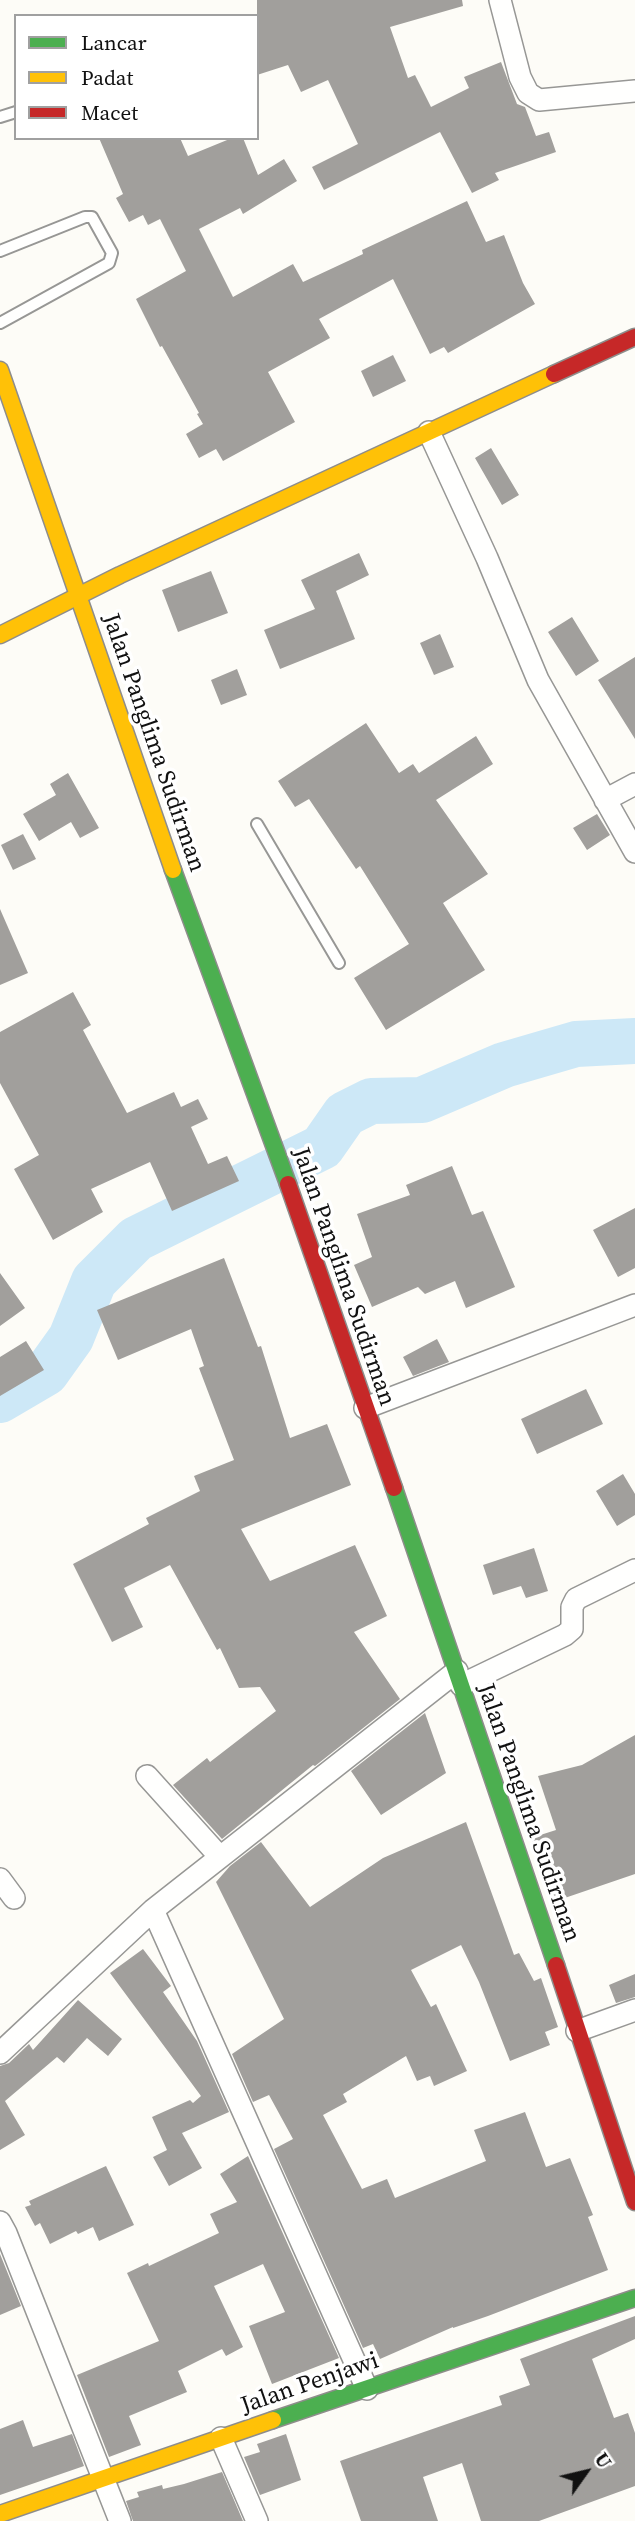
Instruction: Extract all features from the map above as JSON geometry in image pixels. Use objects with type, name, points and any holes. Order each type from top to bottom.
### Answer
[{"type":"main road","points":[[0,635],[77,596],[635,337]]},
{"type":"main road","name":"Jalan Panglima Sudirman","points":[[0,370],[77,596],[292,1197],[459,1678],[635,2202]]},
{"type":"main road","name":"Jalan Penjawi","points":[[0,2514],[635,2298]]},
{"type":"street","points":[[500,0],[520,77],[528,93],[539,100],[635,91]]},
{"type":"street","points":[[429,432],[487,558],[538,680],[635,852]]},
{"type":"street","points":[[605,800],[635,784]]},
{"type":"street","points":[[365,1408],[635,1305]]},
{"type":"street","points":[[0,2053],[153,1910],[220,1857],[459,1678],[565,1635],[572,1629],[572,1607],[576,1599],[635,1570]]},
{"type":"street","points":[[147,1776],[220,1857]]},
{"type":"street","points":[[0,1878],[14,1898]]},
{"type":"street","points":[[153,1910],[367,2389]]},
{"type":"street","points":[[578,2031],[635,2010]]},
{"type":"street","points":[[0,2222],[120,2521]]},
{"type":"street","points":[[221,2438],[257,2521]]},
{"type":"lane","points":[[0,251],[85,217],[92,218],[112,253],[109,263],[99,270],[0,323]]},
{"type":"lane","points":[[257,824],[339,963]]},
{"type":"building","points":[[257,0],[462,0],[463,6],[390,27],[408,78],[415,75],[431,107],[469,88],[464,77],[501,62],[517,104],[525,107],[536,136],[549,132],[556,152],[495,173],[499,180],[472,193],[440,132],[324,190],[312,167],[358,144],[328,80],[301,92],[288,65],[259,74]]},
{"type":"building","points":[[100,140],[181,140],[188,156],[227,140],[244,140],[258,175],[284,159],[297,181],[243,214],[240,208],[199,229],[233,297],[293,264],[303,282],[363,254],[362,250],[467,201],[486,242],[504,235],[523,283],[535,304],[448,353],[444,347],[430,354],[393,279],[319,319],[330,338],[268,372],[295,422],[223,461],[216,449],[199,458],[186,434],[203,424],[197,414],[199,413],[162,346],[160,347],[136,299],[186,271],[160,219],[148,225],[143,215],[129,222],[116,198],[123,194]]},
{"type":"building","points":[[393,355],[406,381],[373,397],[361,371]]},
{"type":"building","points":[[491,448],[519,495],[502,505],[475,458]]},
{"type":"building","points":[[359,553],[369,575],[336,591],[355,639],[280,669],[264,630],[315,609],[301,580]]},
{"type":"building","points":[[211,571],[228,613],[178,632],[162,590]]},
{"type":"building","points":[[572,617],[599,661],[576,676],[548,632]]},
{"type":"building","points":[[440,634],[454,667],[434,675],[420,643]]},
{"type":"building","points":[[635,657],[635,739],[598,680]]},
{"type":"building","points":[[237,669],[247,695],[221,705],[211,680]]},
{"type":"building","points":[[366,723],[399,773],[413,764],[419,773],[476,736],[493,764],[436,800],[488,874],[443,903],[485,970],[386,1030],[354,978],[409,944],[360,866],[356,869],[309,799],[295,807],[278,781]]},
{"type":"building","points":[[68,773],[99,828],[80,838],[71,822],[39,841],[23,814],[56,795],[50,784]]},
{"type":"building","points":[[597,814],[610,835],[587,850],[573,828]]},
{"type":"building","points":[[23,834],[36,859],[13,870],[1,845]]},
{"type":"building","points":[[0,909],[28,973],[0,985]]},
{"type":"building","points":[[73,992],[91,1025],[83,1030],[127,1113],[174,1092],[181,1107],[198,1099],[208,1119],[191,1127],[208,1164],[227,1156],[239,1181],[172,1211],[150,1162],[91,1189],[103,1212],[53,1240],[14,1169],[39,1155],[0,1083],[0,1032]]},
{"type":"building","points":[[452,1166],[472,1215],[483,1211],[515,1287],[466,1308],[455,1281],[425,1294],[418,1287],[372,1307],[354,1265],[372,1257],[357,1214],[410,1195],[406,1185]]},
{"type":"building","points":[[635,1208],[635,1268],[618,1277],[593,1230]]},
{"type":"building","points":[[224,1258],[258,1347],[261,1346],[290,1438],[327,1424],[351,1485],[241,1529],[270,1581],[355,1545],[387,1616],[354,1632],[400,1699],[222,1839],[173,1785],[207,1758],[210,1762],[276,1711],[260,1687],[239,1688],[220,1648],[217,1650],[170,1565],[124,1588],[143,1627],[112,1642],[73,1564],[149,1524],[146,1518],[200,1491],[194,1476],[234,1460],[199,1368],[204,1366],[191,1329],[118,1360],[97,1310]]},
{"type":"building","points":[[0,1273],[25,1308],[0,1326]]},
{"type":"building","points":[[437,1339],[449,1362],[413,1376],[403,1357]]},
{"type":"building","points":[[26,1341],[44,1370],[0,1396],[0,1357]]},
{"type":"building","points":[[586,1389],[603,1424],[537,1454],[521,1419]]},
{"type":"building","points":[[623,1474],[635,1494],[635,1515],[617,1526],[596,1491]]},
{"type":"building","points":[[534,1548],[548,1591],[526,1598],[521,1586],[493,1595],[483,1565]]},
{"type":"building","points":[[425,1713],[446,1773],[381,1815],[351,1771]]},
{"type":"building","points":[[635,1735],[635,1874],[553,1902],[531,1838],[556,1830],[538,1776],[582,1765]]},
{"type":"building","points":[[466,1822],[514,1955],[519,1953],[534,1981],[541,1978],[558,2027],[545,2032],[550,2045],[510,2061],[479,1982],[461,1945],[411,1970],[431,2007],[436,2004],[467,2071],[434,2086],[430,2076],[417,2081],[406,2056],[343,2094],[347,2102],[323,2115],[362,2189],[387,2179],[395,2198],[486,2161],[474,2130],[525,2112],[546,2167],[570,2158],[593,2215],[588,2217],[608,2270],[453,2327],[380,2359],[373,2344],[363,2348],[274,2149],[293,2139],[269,2095],[253,2102],[232,2054],[284,2019],[216,1882],[230,1866],[261,1842],[310,1907],[383,1858]]},
{"type":"building","points":[[143,1949],[171,1986],[163,1992],[197,2041],[229,2112],[182,2133],[202,2168],[169,2186],[153,2157],[167,2150],[152,2117],[190,2100],[193,2103],[201,2096],[110,1973]]},
{"type":"building","points":[[635,1974],[635,1997],[616,2003],[609,1985]]},
{"type":"building","points":[[78,2000],[122,2039],[108,2056],[87,2038],[64,2063],[57,2057],[5,2101],[25,2135],[0,2150],[0,2066],[9,2063],[29,2044],[33,2050]]},
{"type":"building","points":[[248,2156],[339,2358],[272,2384],[249,2326],[285,2312],[263,2264],[214,2286],[243,2347],[226,2356],[222,2349],[178,2371],[187,2392],[129,2416],[141,2445],[109,2457],[77,2375],[159,2341],[127,2273],[148,2263],[149,2266],[219,2233],[210,2214],[237,2202],[220,2174]]},
{"type":"building","points":[[106,2166],[134,2225],[99,2241],[93,2227],[78,2234],[76,2231],[50,2244],[40,2223],[35,2226],[25,2207],[31,2205],[29,2201]]},
{"type":"building","points":[[0,2254],[21,2306],[0,2315]]},
{"type":"building","points":[[635,2316],[635,2339],[592,2359],[614,2418],[628,2413],[635,2433],[635,2486],[539,2521],[481,2521],[462,2463],[423,2477],[438,2521],[361,2521],[340,2461],[502,2405],[499,2396],[530,2385],[520,2359]]},
{"type":"building","points":[[23,2420],[33,2447],[72,2434],[84,2466],[0,2495],[0,2429]]},
{"type":"building","points":[[286,2434],[301,2480],[260,2495],[244,2457],[260,2452],[257,2444]]},
{"type":"building","points":[[222,2472],[243,2521],[133,2521],[126,2501],[139,2497],[137,2492],[162,2485],[163,2489]]},
{"type":"waterway","points":[[0,1400],[46,1373],[71,1338],[94,1281],[136,1239],[322,1147],[345,1114],[371,1101],[422,1100],[504,1065],[576,1044],[635,1041]]},
{"type":"traffic: fast","points":[[173,870],[288,1184]]},
{"type":"traffic: fast","points":[[394,1488],[556,1965]]},
{"type":"traffic: fast","points":[[273,2420],[635,2298]]},
{"type":"traffic: slow","points":[[0,370],[173,870]]},
{"type":"traffic: slow","points":[[0,635],[120,575],[554,374]]},
{"type":"traffic: slow","points":[[0,2514],[273,2420]]},
{"type":"traffic: jam","points":[[554,374],[635,337]]},
{"type":"traffic: jam","points":[[288,1184],[394,1488]]},
{"type":"traffic: jam","points":[[556,1965],[635,2202]]}]
